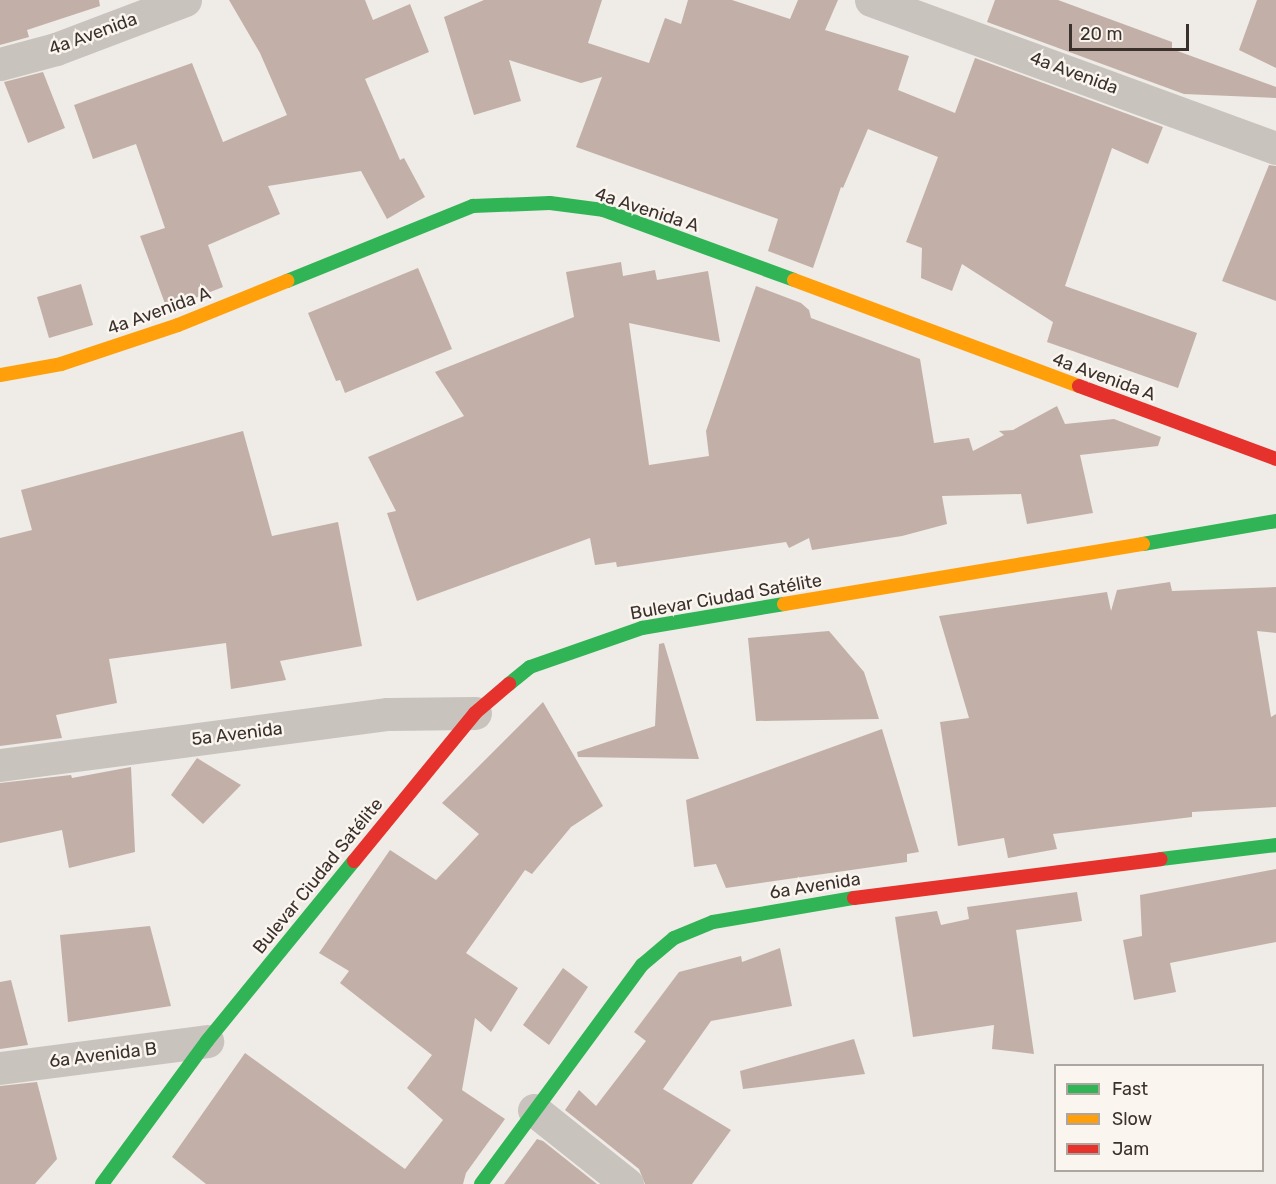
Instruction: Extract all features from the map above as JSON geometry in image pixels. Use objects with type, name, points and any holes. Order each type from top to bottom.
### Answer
[{"type":"street","name":"4a Avenida","points":[[0,64],[56,49],[185,0]]},
{"type":"street","name":"4a Avenida","points":[[871,0],[1276,148]]},
{"type":"street","name":"4a Avenida A","points":[[0,375],[61,364],[178,325],[473,206],[550,203],[603,210],[1276,459]]},
{"type":"street","name":"Bulevar Ciudad Satélite","points":[[102,1184],[207,1041],[475,713],[530,667],[642,628],[1276,521]]},
{"type":"street","name":"5a Avenida","points":[[0,765],[388,714],[475,713]]},
{"type":"street","name":"6a Avenida","points":[[481,1184],[642,965],[674,938],[713,922],[808,904],[1276,845]]},
{"type":"street","name":"6a Avenida B","points":[[0,1068],[207,1041]]},
{"type":"street","points":[[534,1110],[627,1184]]},
{"type":"building","points":[[0,0],[99,0],[100,6],[27,30],[29,37],[0,45]]},
{"type":"building","points":[[229,0],[365,0],[373,20],[410,4],[429,52],[365,79],[400,160],[404,158],[425,197],[387,219],[361,171],[268,186],[280,214],[208,245],[223,287],[167,309],[140,236],[165,228],[136,144],[93,159],[74,105],[192,63],[223,142],[287,115],[260,53]]},
{"type":"building","points":[[484,0],[602,0],[588,43],[649,63],[665,18],[681,24],[688,0],[732,0],[790,19],[798,0],[838,0],[825,30],[909,56],[898,90],[955,113],[975,58],[1163,127],[1148,164],[1112,148],[1065,286],[1197,333],[1178,388],[1047,342],[1053,322],[962,264],[952,291],[921,278],[922,248],[906,242],[938,157],[868,129],[843,188],[841,187],[813,268],[768,251],[778,219],[576,147],[602,77],[581,83],[509,60],[521,101],[474,115],[444,17]]},
{"type":"building","points":[[995,0],[1058,0],[1172,42],[1172,49],[1276,87],[1276,98],[1184,94],[987,22]]},
{"type":"building","points":[[1257,0],[1276,0],[1276,68],[1239,50]]},
{"type":"building","points":[[43,72],[65,128],[28,143],[4,82]]},
{"type":"building","points":[[1269,165],[1276,166],[1276,301],[1222,281]]},
{"type":"building","points":[[621,262],[623,276],[655,270],[657,280],[708,271],[720,342],[629,323],[649,465],[709,456],[706,431],[756,286],[801,303],[809,310],[811,318],[920,359],[934,443],[969,438],[973,451],[1004,435],[999,431],[1013,430],[1057,406],[1065,424],[1114,419],[1161,437],[1158,446],[1080,455],[1093,513],[1027,524],[1021,494],[942,496],[947,524],[902,536],[812,550],[809,538],[789,548],[786,542],[617,567],[616,562],[595,565],[590,538],[417,601],[387,513],[396,511],[368,457],[464,416],[435,372],[574,317],[566,272]]},
{"type":"building","points":[[418,268],[452,349],[345,393],[340,380],[336,381],[308,313]]},
{"type":"building","points":[[81,284],[93,325],[49,338],[37,297]]},
{"type":"building","points":[[243,431],[272,536],[338,522],[362,646],[280,661],[286,680],[231,689],[226,643],[109,659],[117,703],[56,715],[62,738],[0,746],[0,538],[32,530],[21,490]]},
{"type":"building","points":[[1170,582],[1172,591],[1276,587],[1276,633],[1257,631],[1271,717],[1276,714],[1276,807],[1192,812],[1192,817],[1053,834],[1057,849],[1008,858],[1004,838],[958,846],[940,722],[969,718],[939,616],[1107,592],[1111,611],[1117,590]]},
{"type":"building","points":[[829,631],[864,672],[879,719],[756,721],[748,638]]},
{"type":"building","points":[[664,643],[699,759],[578,757],[577,752],[655,726],[659,644]]},
{"type":"building","points":[[543,702],[603,806],[571,827],[532,874],[525,870],[466,953],[518,988],[491,1032],[475,1018],[462,1090],[505,1119],[466,1173],[463,1184],[206,1184],[172,1157],[245,1053],[405,1169],[443,1120],[407,1088],[432,1055],[340,983],[349,971],[319,953],[390,850],[436,880],[479,834],[442,803]]},
{"type":"building","points":[[882,729],[919,852],[907,854],[907,862],[726,888],[716,864],[694,867],[686,800]]},
{"type":"building","points":[[197,758],[241,785],[203,824],[171,795]]},
{"type":"building","points":[[131,767],[135,852],[69,868],[62,830],[0,843],[0,783],[71,775],[72,778]]},
{"type":"building","points":[[1276,869],[1276,942],[1170,963],[1176,992],[1134,1000],[1123,940],[1142,936],[1140,895]]},
{"type":"building","points":[[1077,892],[1082,921],[1016,930],[1034,1054],[992,1049],[994,1025],[913,1037],[895,917],[937,911],[941,925],[969,919],[967,907]]},
{"type":"building","points":[[150,926],[171,1006],[68,1022],[60,935]]},
{"type":"building","points":[[780,948],[792,1006],[711,1021],[663,1089],[731,1130],[692,1184],[645,1184],[639,1169],[565,1110],[579,1090],[596,1106],[646,1041],[634,1032],[679,972],[741,956],[742,962]]},
{"type":"building","points":[[563,968],[588,987],[549,1045],[523,1025]]},
{"type":"building","points":[[11,980],[28,1045],[0,1049],[0,982]]},
{"type":"building","points":[[854,1039],[865,1074],[743,1089],[740,1071]]},
{"type":"building","points":[[37,1082],[57,1159],[35,1184],[0,1184],[0,1086]]},
{"type":"building","points":[[537,1139],[543,1141],[597,1184],[504,1184]]},
{"type":"traffic: fast","points":[[287,281],[473,206],[550,203],[603,210],[794,280]]},
{"type":"traffic: fast","points":[[1143,544],[1276,521]]},
{"type":"traffic: fast","points":[[509,684],[530,667],[642,628],[784,604]]},
{"type":"traffic: fast","points":[[1161,859],[1276,845]]},
{"type":"traffic: fast","points":[[102,1184],[207,1041],[354,861]]},
{"type":"traffic: fast","points":[[481,1184],[642,965],[674,938],[713,922],[854,898]]},
{"type":"traffic: slow","points":[[794,280],[1079,386]]},
{"type":"traffic: slow","points":[[0,375],[61,364],[178,325],[287,281]]},
{"type":"traffic: slow","points":[[784,604],[1143,544]]},
{"type":"traffic: jam","points":[[1079,386],[1276,459]]},
{"type":"traffic: jam","points":[[354,861],[475,713],[509,684]]},
{"type":"traffic: jam","points":[[854,898],[1161,859]]}]
